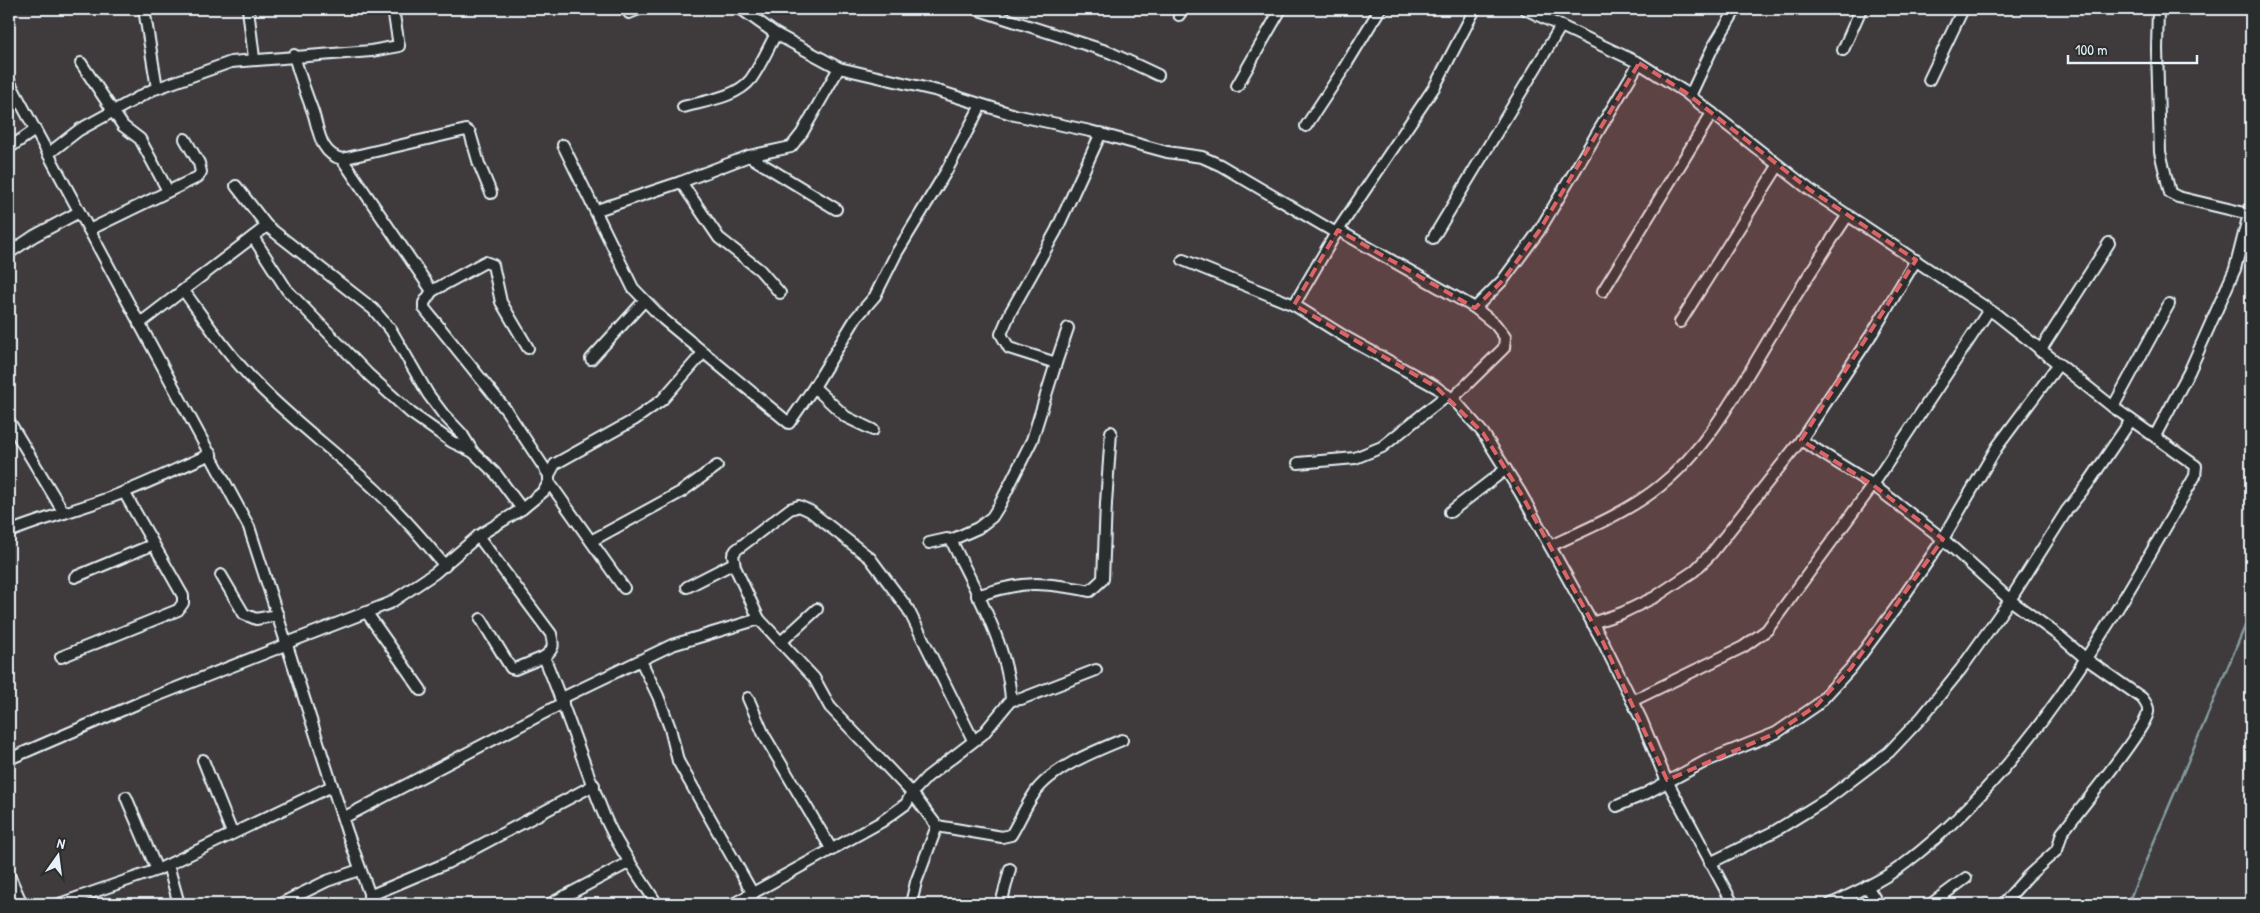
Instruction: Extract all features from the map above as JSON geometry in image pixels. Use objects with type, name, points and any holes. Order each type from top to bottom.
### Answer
[{"type":"street","points":[[144,9],[158,88]]},
{"type":"street","points":[[248,9],[254,58]]},
{"type":"street","points":[[48,154],[79,130],[158,88],[231,62],[254,58],[371,52],[399,46],[393,9]]},
{"type":"street","points":[[741,9],[776,34],[839,68],[938,91],[981,106],[1015,115],[1101,133],[1167,152],[1202,157],[1220,165],[1475,308],[1495,324],[1504,338],[1504,348],[1450,397],[1382,447],[1355,458],[1298,463]]},
{"type":"street","points":[[976,9],[1109,52],[1158,75]]},
{"type":"street","points":[[1237,86],[1281,9]]},
{"type":"street","points":[[1306,126],[1342,73],[1380,9]]},
{"type":"street","points":[[1294,305],[1337,232],[1435,86],[1475,9]]},
{"type":"street","points":[[1525,9],[1639,63],[1690,96],[1778,166],[1997,315],[2058,365],[2196,466],[2196,473],[2142,567],[2086,658],[2031,734],[1984,790],[1906,862],[1867,886],[1831,904]]},
{"type":"street","points":[[1690,96],[1713,47],[1736,9]]},
{"type":"street","points":[[1843,50],[1861,9]]},
{"type":"street","points":[[1929,80],[1963,9]]},
{"type":"street","points":[[2155,436],[2189,372],[2236,269],[2250,210],[2178,198],[2170,193],[2160,152],[2157,48],[2158,9]]},
{"type":"street","points":[[1433,238],[1561,26]]},
{"type":"street","points":[[682,107],[721,97],[741,87],[750,79],[776,34]]},
{"type":"street","points":[[294,56],[302,88],[313,113],[318,136],[334,157],[342,159],[364,152],[466,130],[470,133],[479,164],[491,193]]},
{"type":"street","points":[[81,63],[123,126],[140,139],[168,191]]},
{"type":"street","points":[[1475,308],[1503,280],[1539,231],[1639,63]]},
{"type":"street","points":[[597,210],[681,182],[749,156],[791,148],[802,134],[839,68]]},
{"type":"street","points":[[9,82],[13,100],[35,130],[249,527],[359,870],[371,900],[447,863],[594,785]]},
{"type":"street","points":[[563,145],[597,210],[633,288],[644,301],[703,353],[789,423],[814,387],[856,318],[875,296],[896,254],[947,170],[981,106]]},
{"type":"street","points":[[1603,291],[1712,113]]},
{"type":"street","points":[[9,148],[35,130]]},
{"type":"street","points":[[1056,363],[1008,348],[1001,334],[1010,313],[1056,231],[1101,133]]},
{"type":"street","points":[[89,230],[198,177],[201,172],[200,163],[185,139]]},
{"type":"street","points":[[749,156],[836,209]]},
{"type":"street","points":[[342,159],[432,291]]},
{"type":"street","points":[[1680,322],[1778,166]]},
{"type":"street","points":[[681,182],[719,238],[760,270],[780,293]]},
{"type":"street","points":[[236,186],[267,226],[373,309],[391,330],[428,394],[443,414],[462,434],[473,452],[496,474],[522,509]]},
{"type":"street","points":[[9,253],[34,236],[78,212]]},
{"type":"street","points":[[1550,546],[1631,506],[1659,487],[1682,467],[1732,400],[1802,284],[1848,215]]},
{"type":"street","points":[[138,324],[184,291],[267,226]]},
{"type":"street","points":[[253,236],[286,290],[369,375],[411,413],[452,442],[473,452]]},
{"type":"street","points":[[2040,351],[2109,243]]},
{"type":"street","points":[[1183,260],[1294,305],[1347,338],[1436,387],[1450,397],[1483,433],[1506,469],[1592,623],[1632,701],[1667,780],[1733,904]]},
{"type":"street","points":[[1592,623],[1622,613],[1648,601],[1694,571],[1711,554],[1801,440],[1878,324],[1916,260]]},
{"type":"street","points":[[528,348],[501,302],[493,265],[490,262],[485,262],[432,291],[424,303],[424,308],[506,410],[549,479],[624,588]]},
{"type":"street","points":[[184,291],[222,345],[256,383],[296,422],[381,495],[407,520],[445,566]]},
{"type":"street","points":[[591,360],[644,301]]},
{"type":"street","points":[[2114,407],[2169,304]]},
{"type":"street","points":[[1632,701],[1743,647],[1767,630],[1873,485],[1989,310]]},
{"type":"street","points":[[929,543],[946,538],[951,540],[978,528],[992,516],[999,506],[1032,440],[1068,328]]},
{"type":"street","points":[[9,759],[141,702],[390,603],[445,566],[478,536],[522,509],[544,491],[555,464],[634,420],[662,400],[703,353]]},
{"type":"street","points":[[1617,806],[1643,795],[1667,780],[1776,733],[1817,705],[1851,668],[1943,539],[1996,447],[2058,365]]},
{"type":"street","points":[[814,387],[846,418],[873,430]]},
{"type":"street","points":[[1710,863],[1775,831],[1827,799],[1889,752],[1922,717],[1961,669],[2010,600],[2067,510],[2131,420]]},
{"type":"street","points":[[9,421],[64,513]]},
{"type":"street","points":[[978,596],[1009,585],[1030,583],[1090,590],[1103,579],[1111,432]]},
{"type":"street","points":[[1801,440],[1873,485],[1943,539],[2010,600],[2142,698],[2149,712],[2136,736],[2062,833],[2057,850],[2028,876],[2002,904]]},
{"type":"street","points":[[9,532],[124,492],[211,454]]},
{"type":"street","points":[[591,541],[681,492],[717,466]]},
{"type":"street","points":[[1450,512],[1506,469]]},
{"type":"street","points":[[61,657],[178,610],[183,603],[183,596],[152,545],[124,492]]},
{"type":"street","points":[[973,740],[908,609],[870,558],[810,511],[799,506],[790,509],[736,550],[733,554],[734,563],[759,619],[814,678],[830,707],[912,793],[937,826],[1002,837],[1011,835],[1034,793],[1050,778],[1090,754],[1122,740]]},
{"type":"street","points":[[478,536],[551,634],[554,645],[552,651],[544,657],[515,670],[511,668],[481,619]]},
{"type":"street","points":[[733,904],[881,822],[906,804],[912,793],[927,778],[983,734],[1011,700],[1010,677],[978,596],[951,540]]},
{"type":"street","points":[[75,576],[152,545]]},
{"type":"street","points":[[687,587],[734,563]]},
{"type":"street","points":[[221,575],[244,614],[256,619],[278,615]]},
{"type":"street","points":[[781,642],[817,609]]},
{"type":"street","points":[[367,613],[421,690]]},
{"type":"street","points":[[343,818],[562,700],[672,645],[759,619]]},
{"type":"street","points":[[544,657],[562,700],[605,817],[630,862],[657,904]]},
{"type":"street","points":[[640,662],[658,696],[670,728],[678,761],[753,894]]},
{"type":"street","points":[[1011,700],[1021,699],[1096,670]]},
{"type":"street","points":[[748,698],[764,735],[832,850]]},
{"type":"street","points":[[202,760],[232,833]]},
{"type":"street","points":[[59,904],[157,870],[332,786]]},
{"type":"street","points":[[126,797],[157,870]]},
{"type":"street","points":[[911,904],[916,882],[937,826]]},
{"type":"street","points":[[550,904],[630,862]]},
{"type":"street","points":[[168,865],[179,904]]},
{"type":"street","points":[[1001,904],[1010,869]]},
{"type":"street","points":[[280,904],[326,880],[359,870]]},
{"type":"street","points":[[9,875],[22,904]]},
{"type":"street","points":[[1931,904],[1966,878]]},
{"type":"street","points":[[1867,886],[1878,904]]},
{"type":"highlighted area","points":[[1639,63],[1685,92],[1810,190],[1916,260],[1801,440],[1873,485],[1943,539],[1851,668],[1817,705],[1776,733],[1667,780],[1603,642],[1520,492],[1483,433],[1436,387],[1294,305],[1338,230],[1475,308],[1503,280],[1539,231]]},
{"type":"waterway","points":[[2120,904],[2131,896],[2251,612]]}]
